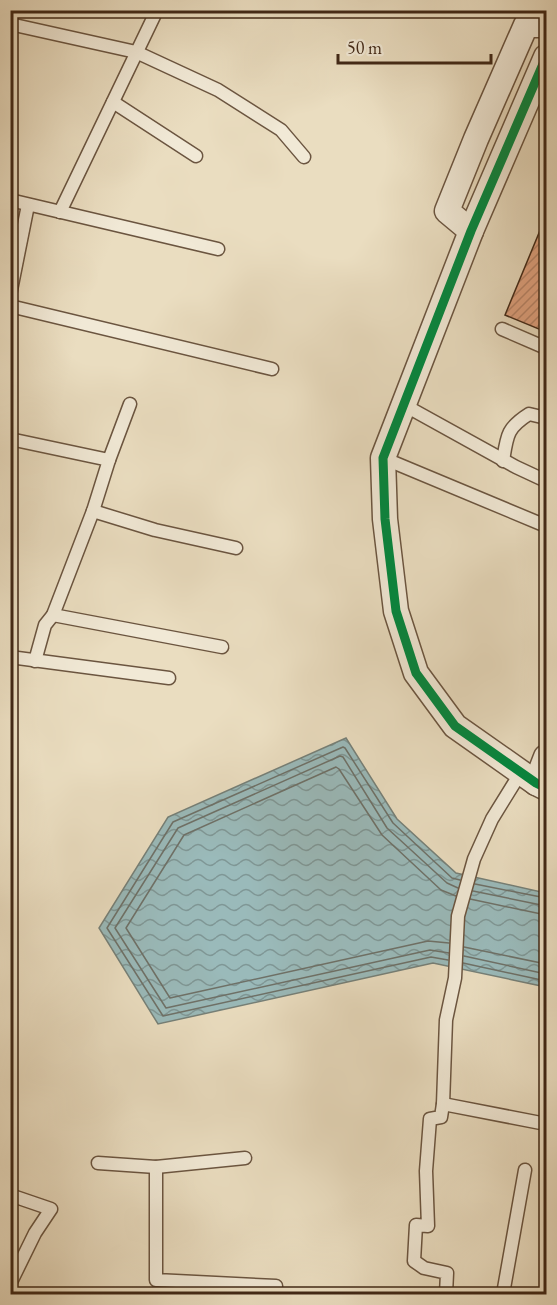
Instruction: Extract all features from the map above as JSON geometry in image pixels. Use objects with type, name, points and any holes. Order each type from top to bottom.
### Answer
[{"type":"street","points":[[546,25],[526,25],[491,145],[471,231],[383,458],[385,519],[396,611],[416,673],[455,726],[534,781],[546,757]]},
{"type":"street","points":[[471,231],[447,211],[546,57]]},
{"type":"lane","points":[[60,212],[157,10]]},
{"type":"lane","points":[[10,24],[136,52],[227,96],[281,130],[304,157]]},
{"type":"lane","points":[[113,102],[196,156]]},
{"type":"lane","points":[[10,200],[219,249]]},
{"type":"lane","points":[[10,295],[28,205]]},
{"type":"lane","points":[[10,306],[272,369]]},
{"type":"lane","points":[[502,329],[546,348]]},
{"type":"lane","points":[[35,661],[45,625],[53,615],[93,511],[109,459],[130,404]]},
{"type":"lane","points":[[404,405],[546,481]]},
{"type":"lane","points":[[503,460],[506,441],[513,424],[529,414],[546,418]]},
{"type":"lane","points":[[10,438],[109,459]]},
{"type":"lane","points":[[383,458],[546,526]]},
{"type":"lane","points":[[93,511],[155,530],[236,548]]},
{"type":"lane","points":[[53,615],[222,646]]},
{"type":"lane","points":[[10,657],[169,678]]},
{"type":"lane","points":[[446,1294],[447,1273],[424,1268],[414,1261],[416,1225],[428,1226],[426,1171],[430,1119],[441,1117],[443,1104],[446,1020],[454,978],[458,916],[474,859],[492,819],[534,781]]},
{"type":"lane","points":[[443,1104],[546,1124]]},
{"type":"lane","points":[[98,1163],[156,1167],[245,1158]]},
{"type":"lane","points":[[156,1167],[156,1280],[276,1286],[275,1294]]},
{"type":"lane","points":[[503,1294],[525,1170]]},
{"type":"lane","points":[[10,1195],[51,1209],[35,1233],[10,1284]]},
{"type":"water","points":[[346,738],[397,819],[456,873],[546,893],[546,987],[433,963],[158,1024],[99,928],[168,817]]},
{"type":"building","points":[[546,216],[546,332],[505,315]]},
{"type":"cycle path","points":[[546,57],[471,231],[383,458],[385,519],[396,611],[416,673],[455,726],[546,788]]}]
